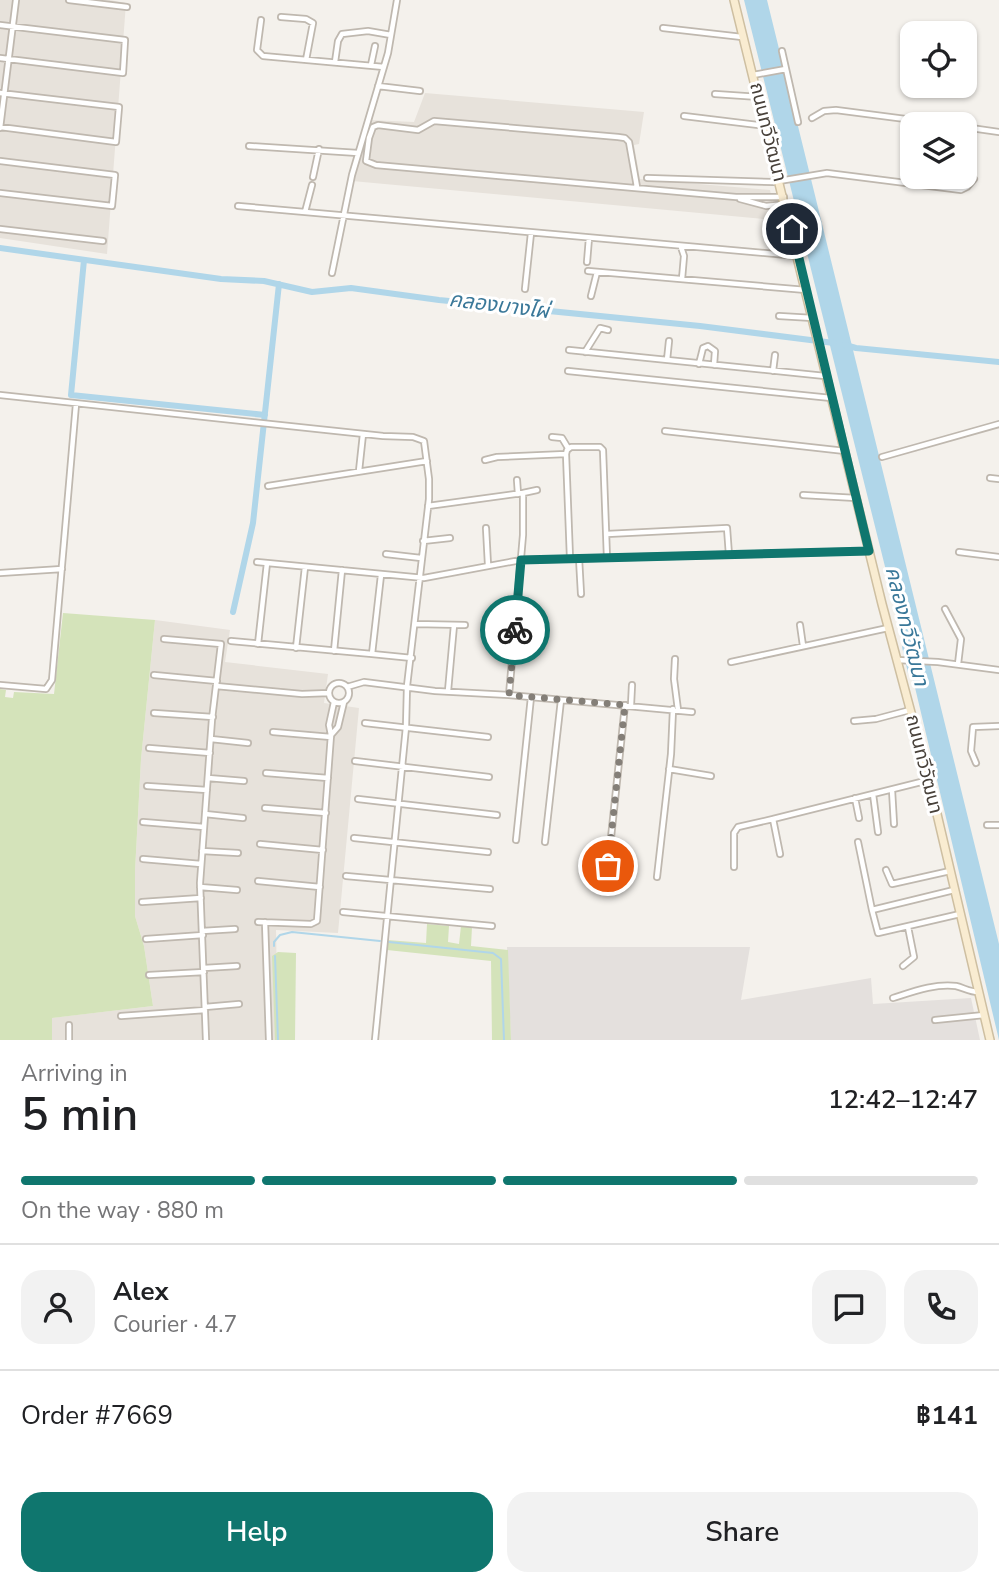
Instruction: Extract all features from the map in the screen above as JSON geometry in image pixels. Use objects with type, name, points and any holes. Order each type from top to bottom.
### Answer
[{"type":"main road","name":"ถนนทวีวัฒนา","points":[[734,0],[743,37],[757,74],[759,97],[888,628],[929,780],[990,1040]]},
{"type":"street","points":[[2,93],[119,107],[116,142],[0,128],[2,93],[16,0]]},
{"type":"street","points":[[69,0],[127,7]]},
{"type":"street","points":[[332,273],[343,215],[384,66],[397,0]]},
{"type":"street","points":[[281,17],[306,19],[313,23],[306,60]]},
{"type":"street","points":[[261,20],[258,53],[384,66]]},
{"type":"street","points":[[0,24],[125,40],[122,73],[0,58]]},
{"type":"street","points":[[663,29],[743,37]]},
{"type":"street","points":[[335,62],[338,41],[342,34],[368,31],[391,35]]},
{"type":"street","points":[[371,65],[375,46]]},
{"type":"street","points":[[782,51],[798,122]]},
{"type":"street","points":[[757,74],[786,69]]},
{"type":"street","points":[[378,86],[420,91]]},
{"type":"street","points":[[715,94],[759,97]]},
{"type":"street","points":[[812,118],[824,111],[836,110],[900,118]]},
{"type":"street","points":[[684,116],[766,126]]},
{"type":"street","points":[[637,187],[629,142],[618,137],[434,121],[418,130],[378,125],[373,127],[367,150],[366,161],[376,165],[736,197],[766,206],[785,201]]},
{"type":"street","points":[[977,129],[999,132]]},
{"type":"street","points":[[249,146],[358,153]]},
{"type":"street","points":[[313,177],[319,149]]},
{"type":"street","points":[[0,161],[115,175],[112,206],[0,193]]},
{"type":"street","points":[[647,178],[780,182],[821,174],[843,174],[900,182]]},
{"type":"street","points":[[305,212],[312,185]]},
{"type":"street","points":[[238,206],[798,256]]},
{"type":"street","points":[[0,229],[103,241]]},
{"type":"street","points":[[525,289],[531,233]]},
{"type":"street","points":[[587,262],[589,238]]},
{"type":"street","points":[[681,247],[684,256],[682,279]]},
{"type":"street","points":[[588,271],[806,290]]},
{"type":"street","points":[[592,296],[597,272]]},
{"type":"street","points":[[779,316],[813,318]]},
{"type":"street","points":[[585,352],[600,328],[608,330]]},
{"type":"street","points":[[667,360],[669,341]]},
{"type":"street","points":[[699,364],[703,348],[708,346],[715,351],[714,365]]},
{"type":"street","points":[[569,350],[827,376]]},
{"type":"street","points":[[773,371],[775,355]]},
{"type":"street","points":[[568,371],[832,398]]},
{"type":"street","points":[[0,395],[363,435],[419,438],[424,441],[428,506],[407,686],[406,727],[375,1040]]},
{"type":"street","points":[[0,685],[38,690],[46,690],[50,686],[76,404]]},
{"type":"street","points":[[882,457],[999,424]]},
{"type":"street","points":[[665,431],[845,450]]},
{"type":"street","points":[[359,471],[363,435]]},
{"type":"street","points":[[552,437],[562,438],[567,451],[570,559]]},
{"type":"street","points":[[485,460],[593,447],[603,450],[607,558]]},
{"type":"street","points":[[268,486],[427,461]]},
{"type":"street","points":[[990,478],[999,479]]},
{"type":"street","points":[[509,695],[521,560],[520,494],[517,480]]},
{"type":"street","points":[[428,506],[537,490]]},
{"type":"street","points":[[803,495],[856,498]]},
{"type":"street","points":[[486,528],[488,565]]},
{"type":"street","points":[[607,534],[727,528],[729,555]]},
{"type":"street","points":[[423,541],[450,538]]},
{"type":"street","points":[[257,562],[420,577],[521,560],[869,551]]},
{"type":"street","points":[[959,552],[999,557]]},
{"type":"street","points":[[386,554],[421,558]]},
{"type":"street","points":[[579,558],[581,594]]},
{"type":"street","points":[[258,643],[267,563]]},
{"type":"street","points":[[296,648],[305,568]]},
{"type":"street","points":[[0,573],[62,569]]},
{"type":"street","points":[[334,651],[342,570]]},
{"type":"street","points":[[372,654],[382,575]]},
{"type":"street","points":[[945,608],[961,639],[958,664]]},
{"type":"street","points":[[415,624],[465,625]]},
{"type":"street","points":[[449,691],[454,625]]},
{"type":"street","points":[[800,625],[803,646]]},
{"type":"street","points":[[731,662],[888,628]]},
{"type":"street","points":[[164,639],[221,644],[200,887],[206,1040]]},
{"type":"street","points":[[231,641],[412,658]]},
{"type":"street","points":[[657,877],[676,710],[675,659]]},
{"type":"street","points":[[897,660],[999,670]]},
{"type":"street","points":[[154,675],[302,694],[329,693]]},
{"type":"street","points":[[347,687],[364,682],[692,712]]},
{"type":"street","points":[[258,922],[311,924],[317,921],[331,736],[329,725],[334,702],[329,693],[336,683],[343,684],[349,694],[344,702],[338,727],[331,736]]},
{"type":"street","points":[[608,866],[632,685]]},
{"type":"street","points":[[516,840],[531,697]]},
{"type":"street","points":[[545,842],[561,700]]},
{"type":"street","points":[[334,702],[344,702]]},
{"type":"street","points":[[854,721],[876,719],[910,710]]},
{"type":"street","points":[[154,713],[213,717]]},
{"type":"street","points":[[365,723],[488,737]]},
{"type":"street","points":[[976,763],[971,751],[973,727],[999,726]]},
{"type":"street","points":[[273,732],[331,736]]},
{"type":"street","points":[[211,739],[248,743]]},
{"type":"street","points":[[149,748],[210,753]]},
{"type":"street","points":[[355,761],[489,777]]},
{"type":"street","points":[[669,769],[711,776]]},
{"type":"street","points":[[266,773],[328,778]]},
{"type":"street","points":[[208,778],[244,781]]},
{"type":"street","points":[[734,867],[734,830],[738,827],[929,780]]},
{"type":"street","points":[[147,786],[207,790]]},
{"type":"street","points":[[892,789],[894,824]]},
{"type":"street","points":[[873,794],[877,832]]},
{"type":"street","points":[[855,798],[859,818]]},
{"type":"street","points":[[358,799],[497,815]]},
{"type":"street","points":[[265,808],[326,813]]},
{"type":"street","points":[[205,814],[243,818]]},
{"type":"street","points":[[773,819],[780,854]]},
{"type":"street","points":[[143,822],[204,827]]},
{"type":"street","points":[[987,825],[999,825]]},
{"type":"street","points":[[354,838],[488,852]]},
{"type":"street","points":[[858,842],[878,933],[960,914]]},
{"type":"street","points":[[260,844],[323,850]]},
{"type":"street","points":[[202,851],[238,853]]},
{"type":"street","points":[[144,859],[201,863]]},
{"type":"street","points":[[886,870],[892,884],[950,872]]},
{"type":"street","points":[[346,876],[491,889]]},
{"type":"street","points":[[258,881],[320,887]]},
{"type":"street","points":[[200,887],[237,890]]},
{"type":"street","points":[[872,909],[954,890]]},
{"type":"street","points":[[142,902],[201,898]]},
{"type":"street","points":[[343,912],[492,926]]},
{"type":"street","points":[[265,922],[269,1040]]},
{"type":"street","points":[[903,966],[914,957],[908,927]]},
{"type":"street","points":[[146,939],[235,929]]},
{"type":"street","points":[[149,975],[237,966]]},
{"type":"street","points":[[893,998],[953,986],[978,992]]},
{"type":"street","points":[[121,1016],[239,1004]]},
{"type":"street","points":[[935,1020],[984,1015]]},
{"type":"street","points":[[68,1024],[69,1040]]},
{"type":"shaded area","points":[[0,0],[110,0],[126,3],[107,254],[0,238]]},
{"type":"shaded area","points":[[425,93],[644,112],[639,144],[634,145],[640,179],[770,190],[776,220],[352,181],[369,120],[414,122]]},
{"type":"shaded area","points":[[155,620],[230,630],[225,662],[328,674],[324,703],[359,708],[338,933],[276,930],[278,1040],[52,1040],[51,1018],[153,1006],[144,946],[135,916],[135,871],[141,759]]},
{"type":"shaded area","points":[[507,947],[750,947],[741,1000],[871,978],[873,1004],[971,998],[980,1040],[511,1040]]},
{"type":"green space","points":[[63,613],[155,620],[141,759],[135,871],[135,916],[144,946],[153,1006],[52,1018],[52,1040],[0,1040],[0,689],[6,690],[5,697],[13,698],[14,692],[54,694]]},
{"type":"green space","points":[[427,924],[449,926],[448,942],[459,944],[461,926],[472,927],[471,946],[508,950],[511,1040],[492,1040],[491,961],[387,950],[387,940],[426,943]]},
{"type":"green space","points":[[278,952],[296,953],[295,1040],[275,1040],[272,956]]},
{"type":"water","name":"คลองทวีวัฒนา","points":[[744,0],[767,0],[999,944],[999,1040],[912,675],[908,673],[902,647],[904,643]]},
{"type":"waterway","name":"คลองบางไผ่","points":[[0,248],[221,279],[264,281],[312,292],[351,288],[834,343]]},
{"type":"waterway","points":[[84,260],[71,395],[265,415]]},
{"type":"waterway","points":[[233,612],[253,523],[279,284]]},
{"type":"waterway","name":"คลองบางไผ่","points":[[845,345],[999,362]]},
{"type":"waterway","points":[[274,946],[280,935],[292,932],[380,941]]},
{"type":"waterway","points":[[389,942],[493,953],[501,959],[504,1040]]},
{"type":"waterway","points":[[275,956],[278,1040]]},
{"type":"way so far","points":[[515,630],[509,695],[625,705],[608,866]]},
{"type":"route","points":[[515,630],[521,560],[869,551],[792,229]]}]
